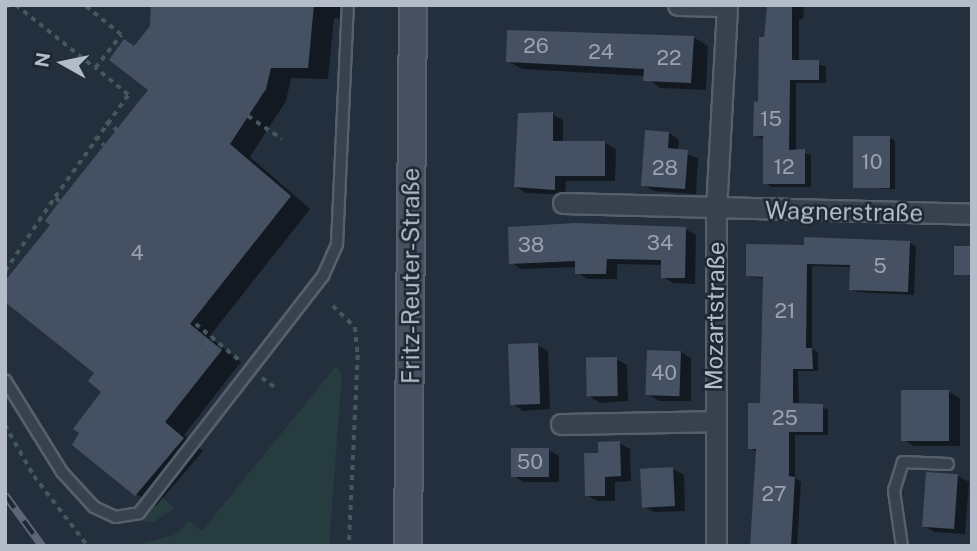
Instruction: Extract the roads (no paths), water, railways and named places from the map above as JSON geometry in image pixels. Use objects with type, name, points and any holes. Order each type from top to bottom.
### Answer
[{"type":"street","name":"Fritz-Reuter-Straße","points":[[408,546],[412,5]]},
{"type":"street","name":"Mozartstraße","points":[[678,5],[727,6],[716,210],[716,546]]},
{"type":"street","name":"Mozartstraße","points":[[563,203],[716,210]]},
{"type":"street","name":"Wagnerstraße","points":[[716,210],[972,214]]},
{"type":"street","name":"Mozartstraße","points":[[561,424],[714,421]]},
{"type":"lane","points":[[5,380],[62,472],[94,508],[115,517],[139,513],[323,276],[337,244],[348,5]]},
{"type":"lane","points":[[902,546],[894,491],[903,463],[948,464]]},
{"type":"railway","points":[[5,495],[42,546]]}]
